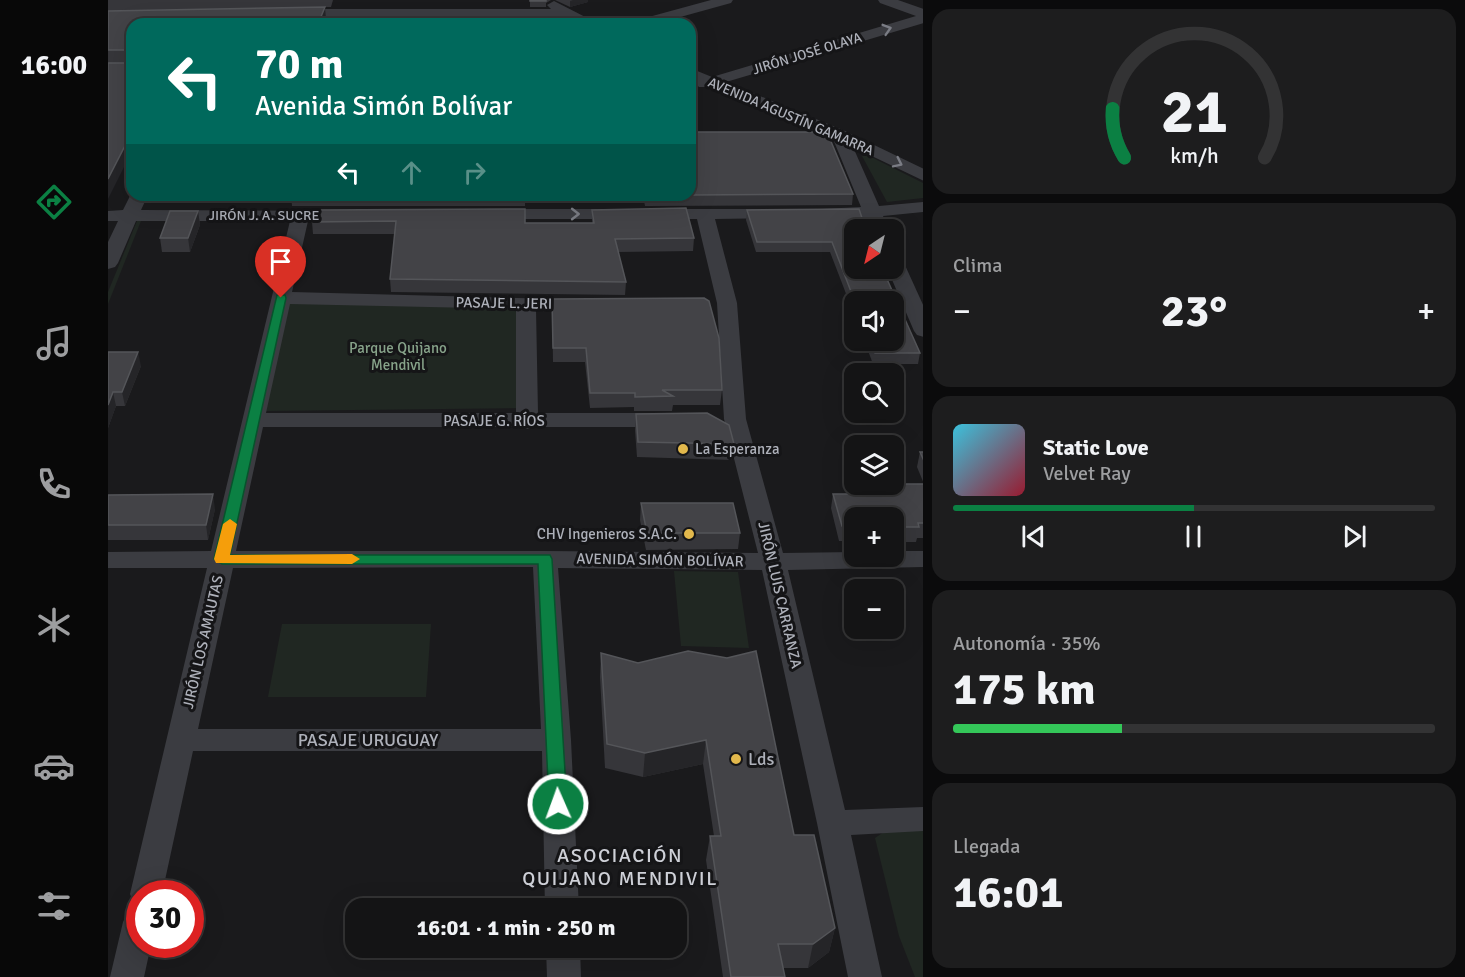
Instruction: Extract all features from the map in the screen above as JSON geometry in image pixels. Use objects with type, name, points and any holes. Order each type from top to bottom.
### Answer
[{"type":"street","points":[[318,13],[338,0]]},
{"type":"street","points":[[545,0],[579,18]]},
{"type":"street","points":[[661,18],[726,0]]},
{"type":"street","points":[[885,0],[923,16]]},
{"type":"street","points":[[274,14],[494,18],[568,13]]},
{"type":"street","name":"JIRÓN JOSÉ OLAYA","points":[[696,86],[923,16]]},
{"type":"street","name":"AVENIDA AGUSTÍN GAMARRA","points":[[696,76],[839,134],[923,176]]},
{"type":"street","points":[[793,134],[839,134],[876,219]]},
{"type":"street","points":[[108,264],[136,201]]},
{"type":"street","points":[[516,201],[517,214]]},
{"type":"street","points":[[884,219],[923,207]]},
{"type":"street","name":"JIRÓN LUIS CARRANZA","points":[[705,213],[716,303],[723,419],[773,562],[833,823],[865,977]]},
{"type":"street","points":[[471,214],[800,213],[858,219]]},
{"type":"street","name":"JIRÓN LOS AMAUTAS","points":[[149,880],[300,215]]},
{"type":"street","name":"JIRÓN J. A. SUCRE","points":[[108,216],[368,215]]},
{"type":"street","points":[[901,279],[923,329]]},
{"type":"street","points":[[902,282],[923,293]]},
{"type":"street","name":"PASAJE L. JERI","points":[[281,298],[609,304]]},
{"type":"street","points":[[526,304],[527,422]]},
{"type":"street","name":"PASAJE G. RÍOS","points":[[253,420],[527,422],[689,419]]},
{"type":"street","points":[[545,559],[556,740],[561,898]]},
{"type":"street","name":"AVENIDA SIMÓN BOLÍVAR","points":[[108,560],[545,559],[773,562],[923,560]]},
{"type":"street","name":"PASAJE URUGUAY","points":[[181,740],[556,740]]},
{"type":"street","points":[[833,823],[923,819]]},
{"type":"street","points":[[127,977],[131,958]]},
{"type":"street","points":[[563,958],[564,977]]},
{"type":"green space","points":[[862,156],[869,156],[923,183],[923,198],[887,202]]},
{"type":"green space","points":[[137,221],[141,221],[108,304],[108,292]]},
{"type":"green space","name":"Parque Quijano Mendivil","points":[[525,302],[531,408],[266,411],[287,304]]},
{"type":"green space","points":[[674,571],[738,572],[749,648],[681,646]]},
{"type":"green space","points":[[282,624],[431,624],[426,697],[268,697]]},
{"type":"green space","points":[[894,825],[923,825],[923,977],[915,977],[899,936],[875,838]]},
{"type":"building","points":[[325,7],[320,18],[126,18],[126,50],[108,50],[108,11]]},
{"type":"building","points":[[108,63],[126,63],[126,144],[108,179]]},
{"type":"building","points":[[696,132],[827,132],[853,194],[696,195]]},
{"type":"building","points":[[686,208],[694,238],[615,239],[626,282],[390,279],[396,221],[312,222],[314,210],[525,209],[525,223],[594,223],[592,210]]},
{"type":"building","points":[[859,209],[862,219],[844,219],[844,273],[832,242],[757,242],[747,210]]},
{"type":"building","points":[[170,211],[198,211],[188,238],[160,238]]},
{"type":"building","points":[[846,279],[887,279],[892,291],[851,291]]},
{"type":"building","points":[[704,298],[709,301],[719,338],[722,390],[662,390],[673,396],[635,397],[635,393],[590,393],[586,348],[553,348],[552,299]]},
{"type":"building","points":[[904,317],[920,353],[875,353],[874,351],[904,351]]},
{"type":"building","points":[[108,352],[138,352],[122,392],[113,392],[108,405]]},
{"type":"building","points":[[707,413],[729,425],[734,444],[638,442],[636,414]]},
{"type":"building","points":[[904,484],[923,484],[923,523],[918,523],[919,527],[904,527],[904,507],[844,507],[844,526],[842,526],[833,494],[904,495]]},
{"type":"building","points":[[213,494],[206,525],[108,525],[108,495]]},
{"type":"building","points":[[641,503],[733,503],[740,533],[647,533]]},
{"type":"building","points":[[688,651],[727,658],[756,651],[794,835],[814,835],[835,928],[813,944],[778,944],[785,977],[731,977],[710,836],[721,836],[706,740],[645,753],[607,744],[601,653],[638,663]]},
{"type":"slow traffic","points":[[230,524],[222,559],[352,559]]},
{"type":"place","name":"La Esperanza","points":[[683,449]]},
{"type":"place","name":"CHV Ingenieros S.A.C.","points":[[689,534]]},
{"type":"place","name":"Lds","points":[[736,759]]},
{"type":"district","name":"ASOCIACIÓN QUIJANO MENDIVIL","points":[[620,866]]},
{"type":"route","points":[[281,298],[222,559],[545,559],[558,804]]}]
